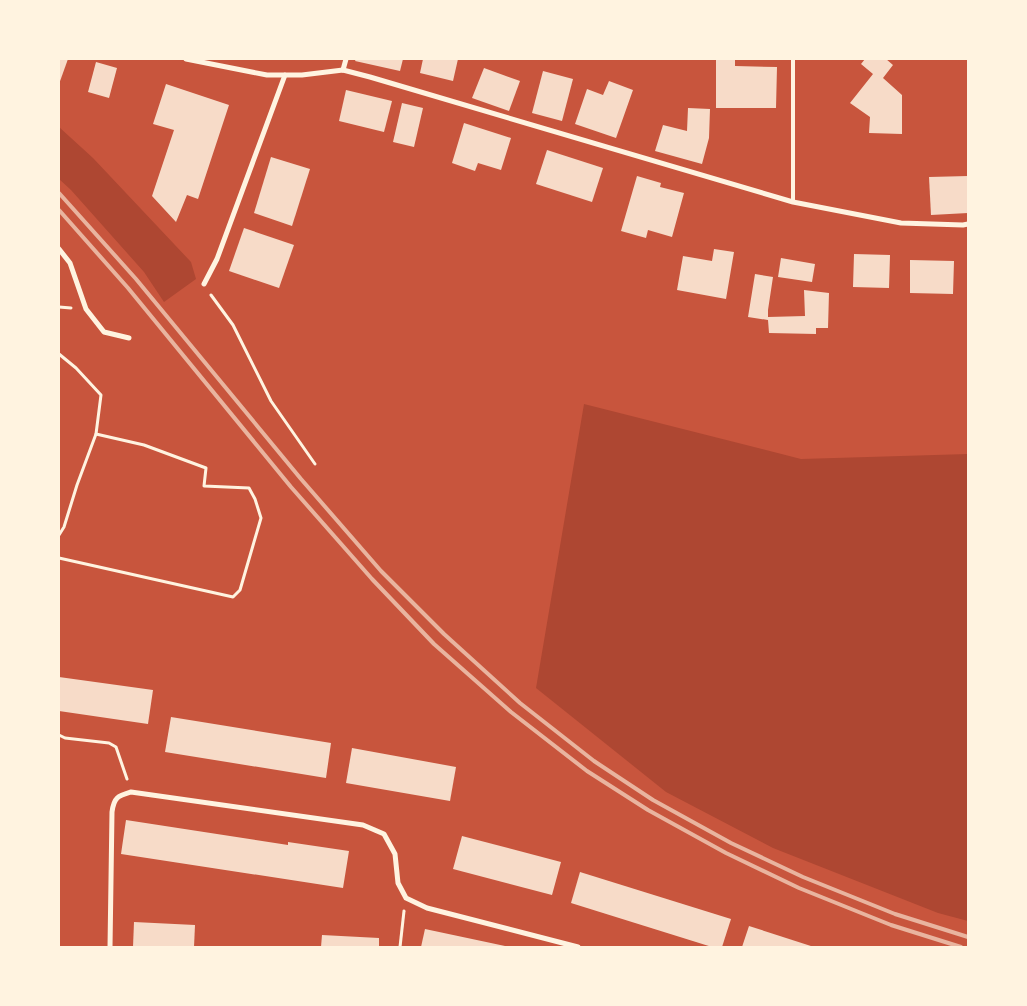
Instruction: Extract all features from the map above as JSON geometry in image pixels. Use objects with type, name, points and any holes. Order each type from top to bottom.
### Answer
[{"type":"street","points":[[186,59],[267,75],[302,75],[343,70],[793,202],[901,223],[968,224]]},
{"type":"street","points":[[343,70],[346,59]]},
{"type":"street","points":[[204,284],[217,259],[285,75]]},
{"type":"street","points":[[59,249],[70,263],[86,309],[104,332],[130,338]]},
{"type":"street","points":[[110,947],[112,812],[114,802],[120,796],[131,792],[363,825],[384,834],[395,854],[398,883],[406,898],[428,908],[578,947]]},
{"type":"lane","points":[[793,202],[794,59]]},
{"type":"path","points":[[204,284],[233,325],[271,401],[315,464]]},
{"type":"path","points":[[59,354],[76,368],[101,395],[96,434],[64,527],[59,534]]},
{"type":"path","points":[[59,558],[233,597],[240,590],[261,518],[249,488],[204,486],[206,468],[144,445],[96,434]]},
{"type":"path","points":[[59,735],[65,738],[110,743],[116,747],[131,792]]},
{"type":"path","points":[[400,947],[406,898]]},
{"type":"shaded area","points":[[59,127],[93,158],[191,262],[196,279],[164,302],[144,272],[59,179]]},
{"type":"shaded area","points":[[584,404],[801,459],[968,454],[968,921],[938,913],[773,848],[666,792],[536,688]]},
{"type":"building","points":[[59,59],[68,59],[59,84]]},
{"type":"building","points":[[356,59],[403,59],[400,71],[355,61]]},
{"type":"building","points":[[423,59],[458,59],[453,81],[420,73]]},
{"type":"building","points":[[716,59],[735,59],[735,66],[777,67],[776,108],[716,108]]},
{"type":"building","points":[[865,59],[886,59],[893,65],[883,78],[902,95],[902,134],[869,133],[870,117],[850,103],[873,74],[861,64]]},
{"type":"building","points":[[96,62],[117,68],[109,98],[88,92]]},
{"type":"building","points":[[484,68],[520,81],[509,111],[472,98]]},
{"type":"building","points":[[543,71],[573,79],[562,121],[532,113]]},
{"type":"building","points":[[609,81],[633,90],[616,138],[575,124],[587,89],[603,95]]},
{"type":"building","points":[[166,84],[229,105],[198,199],[187,195],[176,222],[152,196],[174,130],[153,124]]},
{"type":"building","points":[[346,90],[392,101],[384,132],[339,121]]},
{"type":"building","points":[[402,103],[423,108],[414,147],[393,142]]},
{"type":"building","points":[[688,108],[710,109],[709,138],[702,164],[655,151],[663,125],[687,131]]},
{"type":"building","points":[[464,123],[511,138],[501,170],[478,163],[475,171],[452,163]]},
{"type":"building","points":[[547,150],[603,168],[592,202],[536,184]]},
{"type":"building","points":[[271,157],[310,169],[292,226],[254,213]]},
{"type":"building","points":[[637,176],[661,183],[660,187],[684,193],[672,237],[648,230],[646,238],[621,231]]},
{"type":"building","points":[[968,176],[968,213],[931,215],[929,177]]},
{"type":"building","points":[[244,228],[294,245],[279,288],[229,271]]},
{"type":"building","points":[[714,249],[734,252],[726,299],[677,290],[683,256],[712,261]]},
{"type":"building","points":[[854,254],[890,255],[889,288],[853,287]]},
{"type":"building","points":[[781,258],[815,264],[812,282],[778,277]]},
{"type":"building","points":[[910,260],[954,261],[953,294],[910,293]]},
{"type":"building","points":[[755,274],[773,277],[768,317],[805,316],[804,290],[829,293],[828,328],[816,328],[816,334],[769,333],[768,320],[748,317]]},
{"type":"building","points":[[59,677],[153,690],[148,724],[59,711]]},
{"type":"building","points":[[171,717],[331,743],[326,778],[165,752]]},
{"type":"building","points":[[352,748],[456,767],[450,801],[346,783]]},
{"type":"building","points":[[126,820],[288,845],[288,842],[349,851],[343,888],[121,854]]},
{"type":"building","points":[[462,836],[561,862],[552,895],[453,869]]},
{"type":"building","points":[[580,872],[731,919],[722,947],[712,947],[571,903]]},
{"type":"building","points":[[134,922],[195,925],[194,947],[133,947]]},
{"type":"building","points":[[749,926],[814,947],[742,947]]},
{"type":"building","points":[[425,929],[505,946],[505,947],[421,947]]},
{"type":"building","points":[[322,935],[379,938],[379,947],[321,947]]},
{"type":"railway","points":[[59,193],[136,279],[301,479],[381,571],[444,634],[520,703],[594,761],[653,800],[731,843],[803,877],[895,914],[968,937]]},
{"type":"railway","points":[[59,210],[128,288],[291,487],[372,579],[434,644],[511,712],[587,771],[648,810],[726,853],[799,888],[891,925],[961,947]]}]
